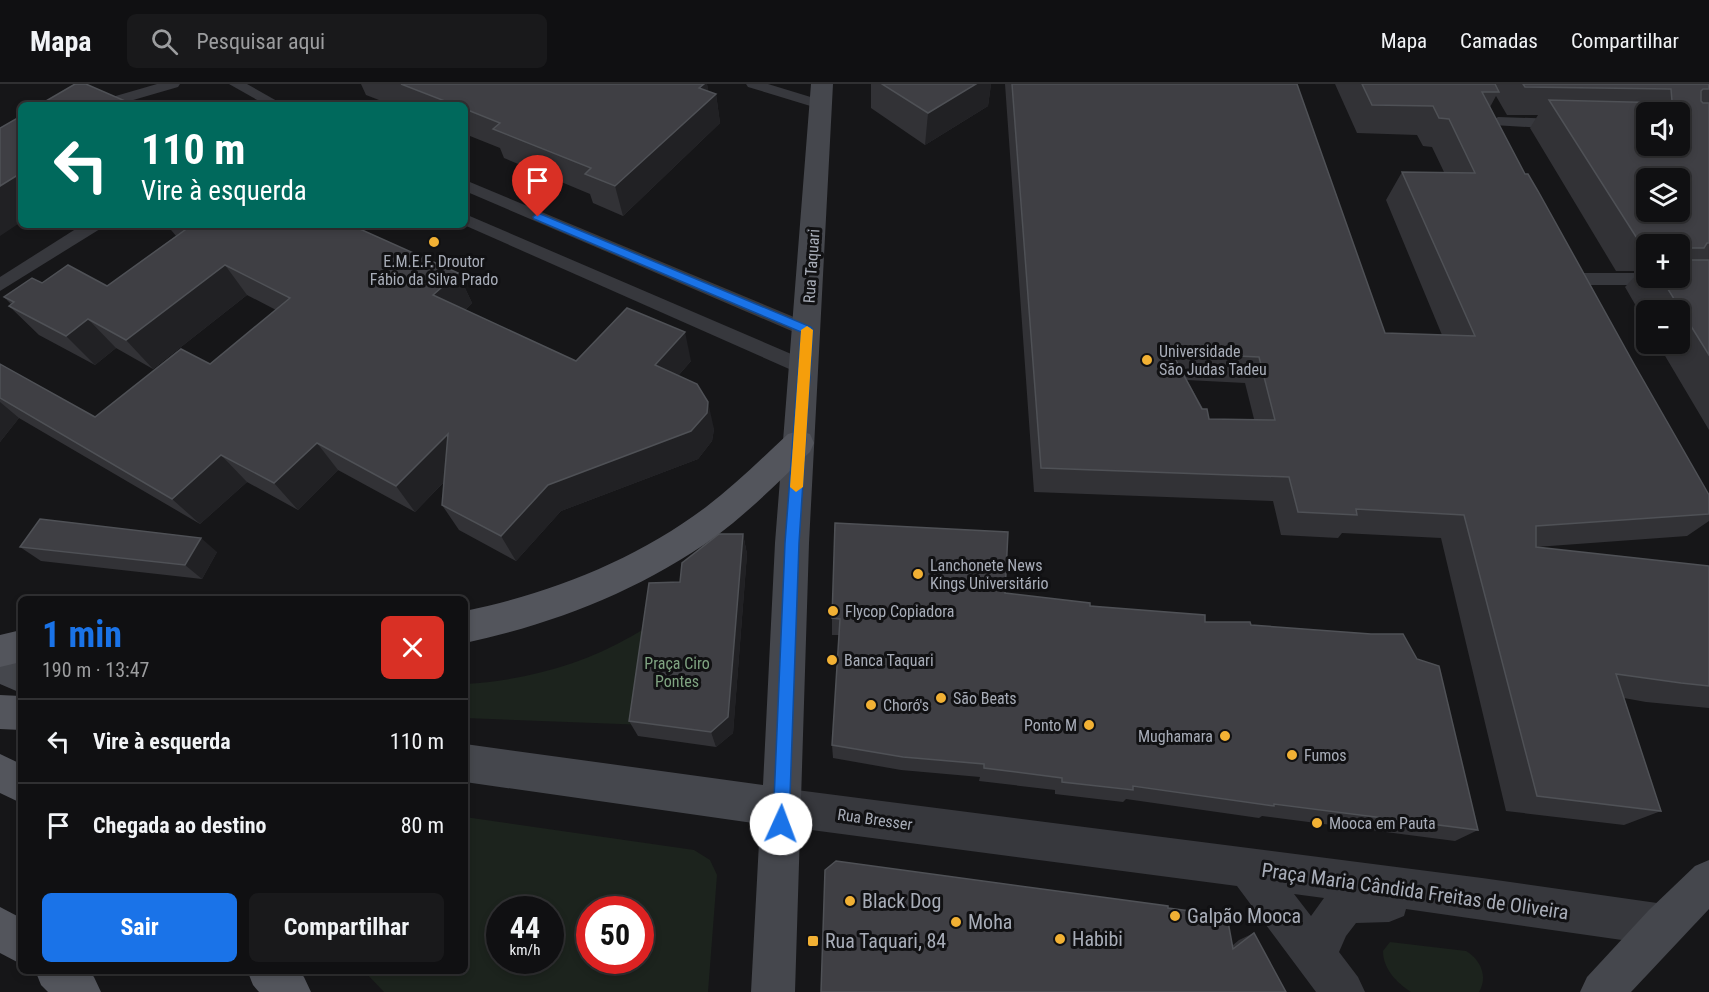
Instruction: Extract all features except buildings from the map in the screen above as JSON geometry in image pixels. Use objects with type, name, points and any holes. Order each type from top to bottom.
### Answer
[{"type":"main road","name":"Rua Taquari","points":[[782,807],[792,543],[822,94]]},
{"type":"main road","points":[[468,626],[493,622],[581,592],[646,561],[688,537],[740,498],[799,442]]},
{"type":"main road","points":[[0,651],[18,647]]},
{"type":"main road","points":[[0,667],[18,675]]},
{"type":"main road","points":[[0,712],[18,713]]},
{"type":"main road","name":"Rua Bresser","points":[[468,763],[782,807]]},
{"type":"main road","points":[[0,773],[18,782]]},
{"type":"main road","points":[[773,992],[782,807]]},
{"type":"main road","points":[[1602,992],[1709,880]]},
{"type":"main road","points":[[0,928],[18,941]]},
{"type":"main road","points":[[60,974],[79,992]]},
{"type":"main road","points":[[272,974],[289,992]]},
{"type":"street","points":[[1575,268],[1598,308]]},
{"type":"street","name":"Rua Bresser","points":[[782,807],[1249,869]]},
{"type":"street","name":"Praça Maria Cândida Freitas de Oliveira","points":[[1249,869],[1664,925]]},
{"type":"street","name":"Praça Maria Cândida Freitas de Oliveira","points":[[1249,869],[1343,992]]},
{"type":"street","points":[[1316,957],[1322,934],[1333,916],[1347,903],[1372,900],[1410,903],[1422,891]]},
{"type":"lane","points":[[110,102],[173,84]]},
{"type":"lane","points":[[237,84],[270,102]]},
{"type":"lane","points":[[753,84],[822,94]]},
{"type":"lane","points":[[1498,123],[1575,124]]},
{"type":"lane","points":[[468,186],[807,330]]},
{"type":"lane","points":[[491,230],[519,208]]},
{"type":"lane","points":[[468,220],[803,367]]},
{"type":"lane","points":[[0,285],[89,228]]},
{"type":"lane","points":[[1575,268],[1709,279]]},
{"type":"green space","name":"Praça Ciro Pontes","points":[[741,566],[726,728],[468,718],[468,684],[530,675],[572,663],[613,646],[673,611]]},
{"type":"green space","points":[[468,817],[694,850],[710,860],[717,875],[708,992],[384,992],[367,974],[468,974]]},
{"type":"green space","points":[[1390,942],[1466,951],[1476,959],[1482,969],[1483,981],[1479,992],[1411,992],[1396,980],[1385,964],[1383,951]]},
{"type":"slow traffic","points":[[796,487],[807,330]]},
{"type":"place","name":"E.M.E.F. Droutor Fábio da Silva Prado","points":[[434,242]]},
{"type":"place","name":"Universidade São Judas Tadeu","points":[[1147,360]]},
{"type":"place","name":"Lanchonete News Kings Universitário","points":[[918,574]]},
{"type":"place","name":"Flycop Copiadora","points":[[833,611]]},
{"type":"place","name":"Banca Taquari","points":[[832,660]]},
{"type":"place","name":"São Beats","points":[[941,698]]},
{"type":"place","name":"Choró's","points":[[871,705]]},
{"type":"place","name":"Ponto M","points":[[1089,725]]},
{"type":"place","name":"Mughamara","points":[[1225,736]]},
{"type":"place","name":"Fumos","points":[[1292,755]]},
{"type":"place","name":"Mooca em Pauta","points":[[1317,823]]},
{"type":"place","name":"Black Dog","points":[[850,901]]},
{"type":"place","name":"Galpão Mooca","points":[[1175,916]]},
{"type":"place","name":"Moha","points":[[956,922]]},
{"type":"place","name":"Habibi","points":[[1060,939]]},
{"type":"place","name":"Rua Taquari, 84","points":[[813,941]]},
{"type":"route","points":[[538,217],[807,330],[792,543],[781,824]]}]
